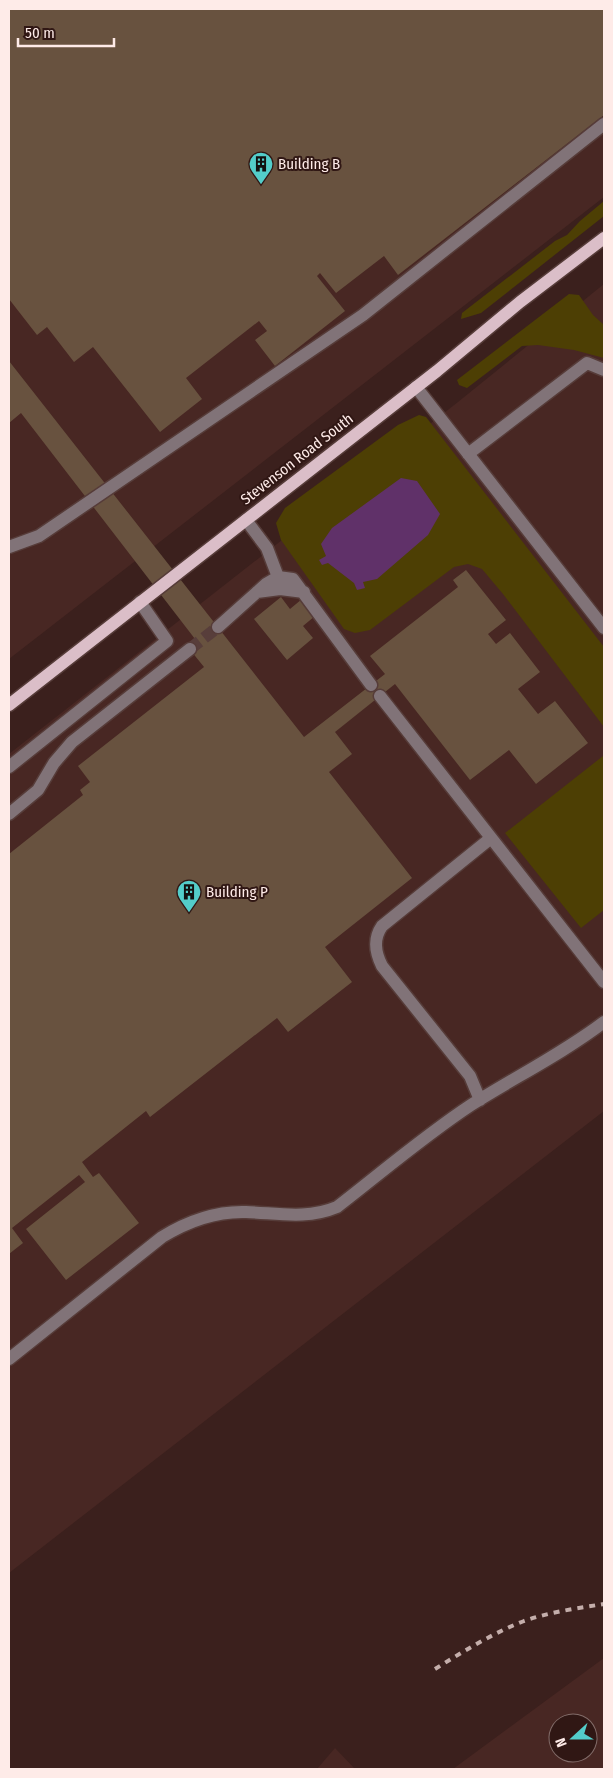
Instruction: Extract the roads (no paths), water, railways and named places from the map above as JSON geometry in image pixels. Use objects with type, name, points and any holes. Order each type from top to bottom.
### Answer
[{"type":"main road","name":"Stevenson Road South","points":[[9,705],[416,387],[520,302],[604,238]]},
{"type":"lane","points":[[9,547],[39,536],[363,315],[604,124]]},
{"type":"lane","points":[[468,454],[587,363],[604,370]]},
{"type":"lane","points":[[416,387],[604,628]]},
{"type":"lane","points":[[246,520],[267,548],[278,577]]},
{"type":"lane","points":[[218,627],[266,584],[278,577],[294,579],[372,684]]},
{"type":"lane","points":[[257,592],[280,589],[304,592]]},
{"type":"lane","points":[[9,767],[167,641],[140,602]]},
{"type":"lane","points":[[9,814],[38,790],[54,763],[72,742],[190,649]]},
{"type":"lane","points":[[380,696],[604,982]]},
{"type":"lane","points":[[480,1100],[470,1076],[382,966],[377,954],[376,942],[377,933],[382,926],[491,838]]},
{"type":"lane","points":[[9,1359],[162,1237],[177,1228],[194,1220],[228,1212],[295,1215],[323,1213],[337,1207],[449,1120],[568,1048],[604,1022]]},
{"type":"tunnel","points":[[190,649],[218,627]]},
{"type":"railway","points":[[435,1669],[490,1637],[524,1621],[554,1613],[604,1604]]},
{"type":"place","name":"Building B","points":[[261,185]]},
{"type":"place","name":"Building P","points":[[189,913]]}]
